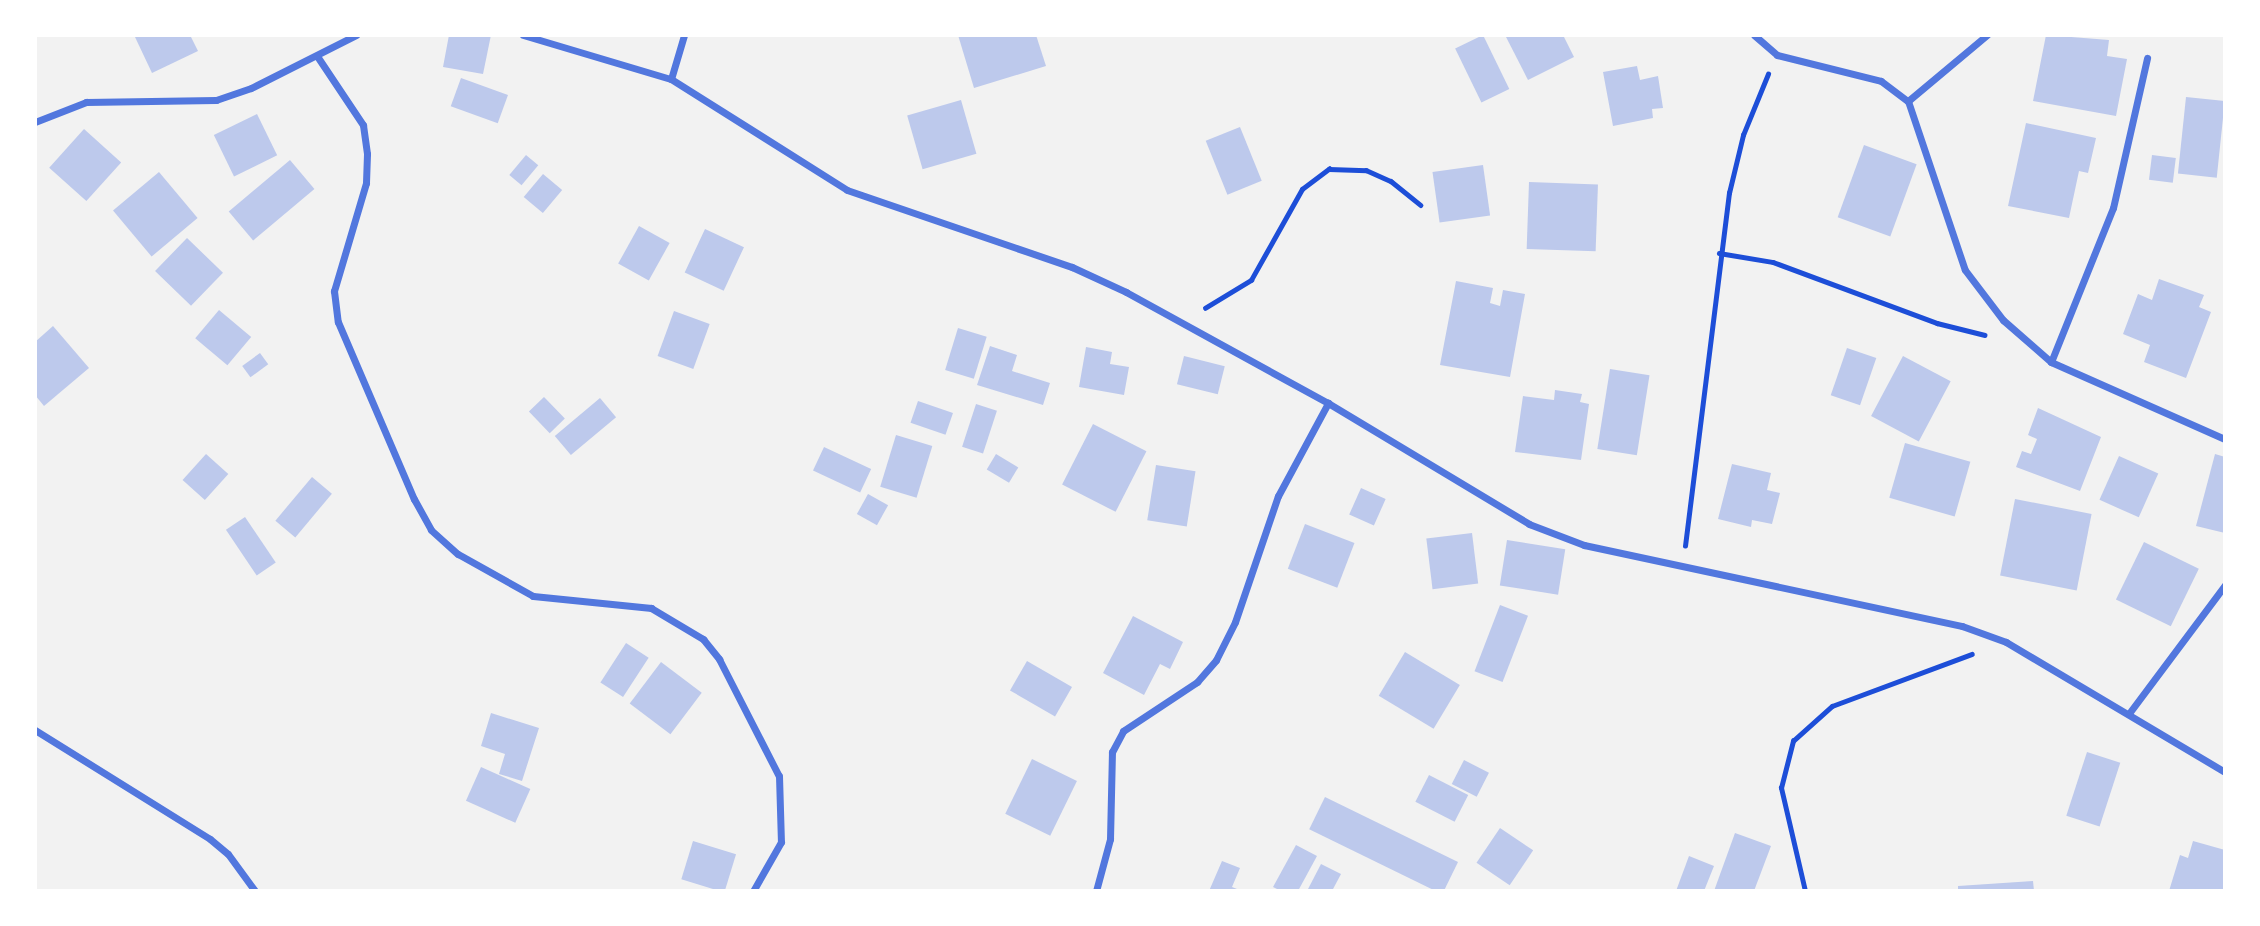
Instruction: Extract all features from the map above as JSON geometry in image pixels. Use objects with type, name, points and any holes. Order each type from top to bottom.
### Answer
[{"type":"street","points":[[35,122],[86,102],[216,100],[251,88],[356,35]]},
{"type":"street","points":[[523,35],[671,79],[847,190],[1072,267],[1170,316],[1328,403],[1529,524],[1584,545],[1962,626],[2006,642],[2130,712],[2225,772]]},
{"type":"street","points":[[671,79],[684,35]]},
{"type":"street","points":[[1754,35],[1777,55],[1881,81],[1908,101],[1965,270],[2003,320],[2051,362],[2225,439]]},
{"type":"street","points":[[1908,101],[1987,35]]},
{"type":"street","points":[[317,56],[363,125],[367,154],[366,183],[334,290],[338,322],[414,499],[431,530],[458,554],[533,596],[651,608],[703,639],[719,659],[779,776],[781,842],[753,891]]},
{"type":"street","points":[[2051,362],[2113,208],[2147,58]]},
{"type":"street","points":[[1096,891],[1110,839],[1112,752],[1123,731],[1197,682],[1216,660],[1236,621],[1278,496],[1328,403]]},
{"type":"street","points":[[2130,712],[2225,585]]},
{"type":"street","points":[[35,730],[210,839],[228,854],[255,891]]},
{"type":"path","points":[[1682,565],[1698,464],[1719,253],[1743,135],[1777,55]]},
{"type":"path","points":[[1170,316],[1207,308],[1251,280],[1302,189],[1329,169],[1366,170],[1391,181],[1421,205]]},
{"type":"path","points":[[1719,253],[1773,262],[1937,323],[1989,336]]},
{"type":"path","points":[[1805,891],[1782,789],[1793,741],[1832,706],[2006,642]]},
{"type":"building","points":[[190,35],[198,51],[152,73],[135,37]]},
{"type":"building","points":[[449,35],[491,35],[483,74],[443,67]]},
{"type":"building","points":[[958,35],[1036,35],[1046,66],[974,88]]},
{"type":"building","points":[[1483,35],[1509,89],[1481,103],[1455,49]]},
{"type":"building","points":[[1505,35],[1563,35],[1574,57],[1528,80]]},
{"type":"building","points":[[2046,35],[2109,40],[2107,56],[2127,59],[2116,116],[2033,101]]},
{"type":"building","points":[[1637,66],[1640,80],[1658,76],[1663,108],[1652,109],[1653,118],[1613,126],[1603,72]]},
{"type":"building","points":[[461,78],[508,95],[498,123],[451,106]]},
{"type":"building","points":[[2186,97],[2225,101],[2217,178],[2178,174]]},
{"type":"building","points":[[961,100],[976,154],[923,169],[907,115]]},
{"type":"building","points":[[257,114],[277,155],[234,176],[214,135]]},
{"type":"building","points":[[2026,123],[2096,138],[2088,173],[2079,171],[2069,218],[2008,206]]},
{"type":"building","points":[[1240,127],[1262,181],[1227,195],[1206,141]]},
{"type":"building","points":[[84,129],[121,162],[86,201],[49,168]]},
{"type":"building","points":[[1864,145],[1917,164],[1890,237],[1838,217]]},
{"type":"building","points":[[526,155],[538,165],[522,185],[509,175]]},
{"type":"building","points":[[2152,155],[2176,158],[2173,183],[2149,180]]},
{"type":"building","points":[[290,160],[314,189],[253,241],[229,211]]},
{"type":"building","points":[[1483,165],[1490,216],[1440,223],[1432,172]]},
{"type":"building","points":[[159,172],[198,218],[152,257],[113,211]]},
{"type":"building","points":[[543,174],[562,190],[543,213],[524,197]]},
{"type":"building","points":[[1529,182],[1598,184],[1596,251],[1527,249]]},
{"type":"building","points":[[639,226],[670,243],[649,281],[618,264]]},
{"type":"building","points":[[705,229],[744,247],[724,291],[685,273]]},
{"type":"building","points":[[187,238],[223,273],[191,306],[155,271]]},
{"type":"building","points":[[2159,279],[2204,295],[2199,307],[2211,312],[2186,378],[2144,362],[2150,345],[2123,334],[2138,294],[2152,300]]},
{"type":"building","points":[[1456,281],[1493,288],[1490,303],[1500,306],[1503,290],[1525,294],[1510,377],[1440,365]]},
{"type":"building","points":[[219,310],[251,337],[227,365],[195,338]]},
{"type":"building","points":[[674,311],[710,324],[693,369],[658,356]]},
{"type":"building","points":[[53,326],[89,368],[44,406],[35,395],[35,342]]},
{"type":"building","points":[[958,328],[987,337],[974,379],[945,370]]},
{"type":"building","points":[[990,346],[1017,355],[1012,371],[1050,383],[1043,405],[977,385]]},
{"type":"building","points":[[1086,347],[1112,352],[1110,364],[1129,367],[1124,395],[1079,387]]},
{"type":"building","points":[[1847,348],[1876,358],[1860,405],[1831,395]]},
{"type":"building","points":[[260,353],[268,364],[250,377],[242,366]]},
{"type":"building","points":[[1184,356],[1225,366],[1218,394],[1177,384]]},
{"type":"building","points":[[1903,356],[1951,381],[1919,441],[1871,416]]},
{"type":"building","points":[[1610,369],[1650,375],[1637,455],[1597,449]]},
{"type":"building","points":[[1555,390],[1582,394],[1580,402],[1589,404],[1581,460],[1515,452],[1523,396],[1554,400]]},
{"type":"building","points":[[544,397],[565,419],[550,433],[529,412]]},
{"type":"building","points":[[600,398],[616,417],[571,455],[555,436]]},
{"type":"building","points":[[918,401],[953,413],[945,435],[911,423]]},
{"type":"building","points":[[976,404],[997,411],[983,454],[962,447]]},
{"type":"building","points":[[2038,408],[2101,437],[2080,491],[2016,467],[2022,451],[2031,454],[2037,439],[2028,435]]},
{"type":"building","points":[[1093,424],[1146,451],[1116,512],[1062,485]]},
{"type":"building","points":[[896,435],[932,446],[917,498],[880,487]]},
{"type":"building","points":[[1905,443],[1970,462],[1955,517],[1889,498]]},
{"type":"building","points":[[824,447],[871,469],[860,493],[813,471]]},
{"type":"building","points":[[206,454],[228,474],[205,500],[183,480]]},
{"type":"building","points":[[996,454],[1018,467],[1009,483],[987,469]]},
{"type":"building","points":[[2215,454],[2225,457],[2225,533],[2196,526]]},
{"type":"building","points":[[2119,456],[2158,473],[2139,517],[2099,500]]},
{"type":"building","points":[[1732,464],[1771,473],[1767,490],[1780,493],[1772,524],[1752,520],[1751,527],[1718,519]]},
{"type":"building","points":[[1156,465],[1196,471],[1187,527],[1147,520]]},
{"type":"building","points":[[312,477],[332,494],[295,537],[275,521]]},
{"type":"building","points":[[1361,488],[1386,499],[1374,525],[1349,514]]},
{"type":"building","points":[[868,494],[888,505],[877,525],[857,514]]},
{"type":"building","points":[[2015,499],[2092,514],[2077,590],[2000,576]]},
{"type":"building","points":[[245,517],[276,563],[257,575],[226,530]]},
{"type":"building","points":[[1305,524],[1354,543],[1337,588],[1288,569]]},
{"type":"building","points":[[1472,533],[1478,584],[1433,589],[1426,539]]},
{"type":"building","points":[[1507,540],[1565,549],[1558,595],[1500,585]]},
{"type":"building","points":[[2144,542],[2199,569],[2171,626],[2116,600]]},
{"type":"building","points":[[1500,605],[1528,616],[1503,682],[1475,671]]},
{"type":"building","points":[[1133,616],[1183,642],[1170,669],[1160,664],[1144,695],[1103,673]]},
{"type":"building","points":[[626,643],[649,658],[623,697],[600,682]]},
{"type":"building","points":[[1405,652],[1460,685],[1434,729],[1379,696]]},
{"type":"building","points":[[1027,661],[1072,687],[1055,716],[1010,690]]},
{"type":"building","points":[[661,662],[702,693],[670,734],[630,704]]},
{"type":"building","points":[[491,713],[539,728],[522,781],[499,774],[505,754],[481,746]]},
{"type":"building","points":[[2087,752],[2120,763],[2100,827],[2066,816]]},
{"type":"building","points":[[1032,759],[1077,781],[1050,836],[1005,814]]},
{"type":"building","points":[[1464,760],[1489,773],[1477,797],[1452,784]]},
{"type":"building","points":[[481,767],[530,789],[515,823],[466,801]]},
{"type":"building","points":[[1429,775],[1468,795],[1455,822],[1415,802]]},
{"type":"building","points":[[1325,797],[1458,862],[1444,891],[1436,891],[1309,829]]},
{"type":"building","points":[[1500,828],[1533,850],[1510,885],[1477,863]]},
{"type":"building","points":[[1735,833],[1771,846],[1754,891],[1714,891]]},
{"type":"building","points":[[693,841],[736,854],[725,891],[681,879]]},
{"type":"building","points":[[2193,841],[2225,850],[2225,891],[2169,891],[2180,855],[2188,858]]},
{"type":"building","points":[[1296,845],[1317,856],[1298,891],[1281,891],[1273,887]]},
{"type":"building","points":[[1689,856],[1714,866],[1704,891],[1676,891]]},
{"type":"building","points":[[1222,861],[1240,868],[1232,887],[1242,891],[1209,891]]},
{"type":"building","points":[[1321,864],[1341,874],[1332,891],[1307,891]]},
{"type":"building","points":[[2033,881],[2034,891],[1958,891],[1958,886]]}]
